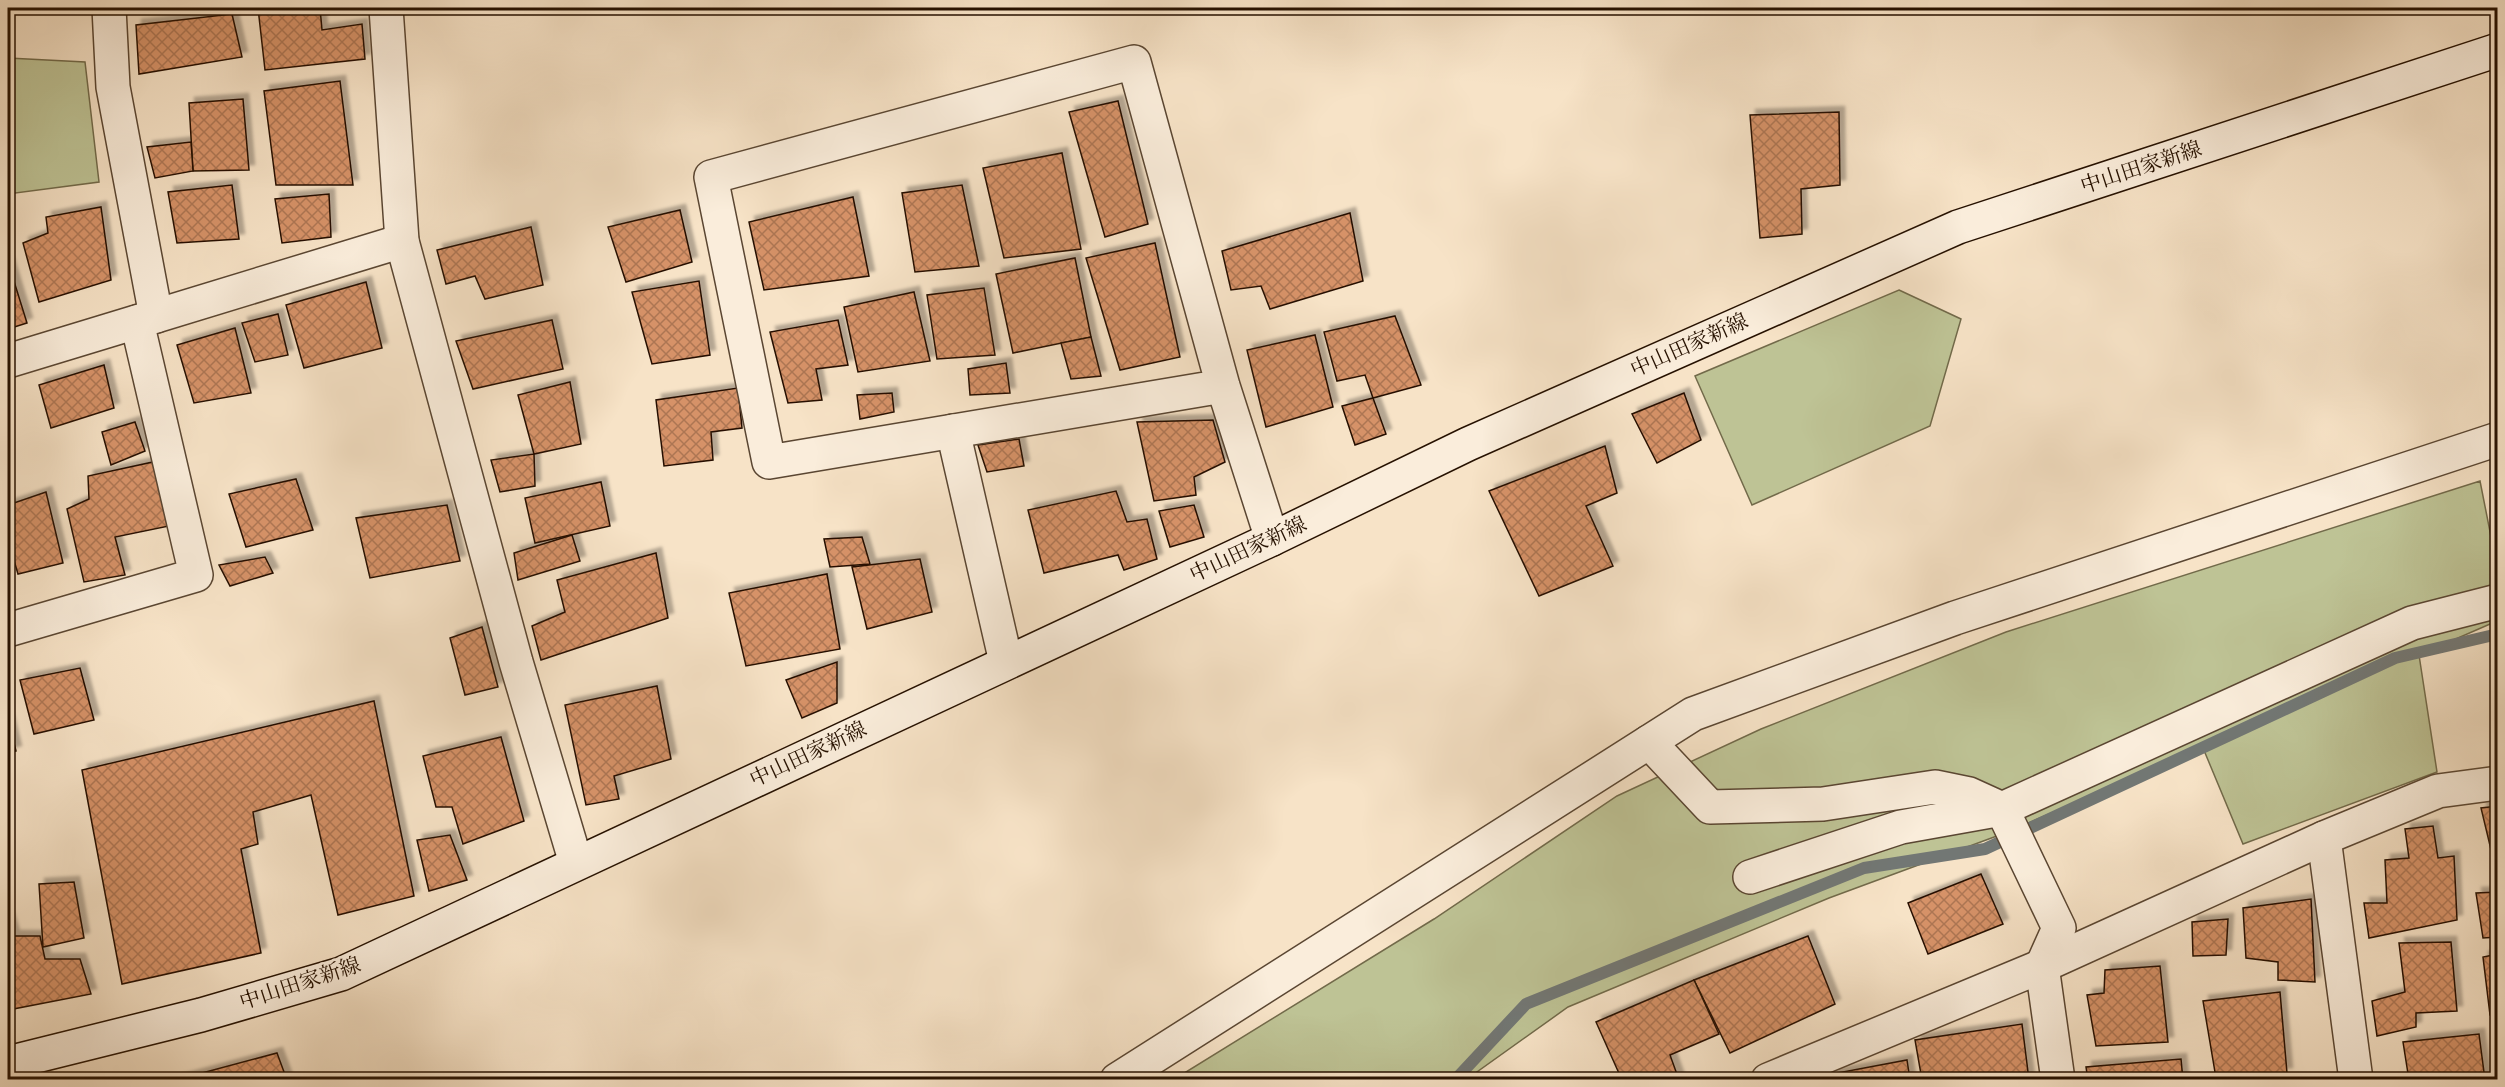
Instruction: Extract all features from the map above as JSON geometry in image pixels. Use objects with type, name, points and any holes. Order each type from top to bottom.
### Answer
[{"type":"street","points":[[8,630],[196,575],[147,319],[113,87],[109,8]]},
{"type":"street","points":[[386,8],[402,241],[516,662],[576,863]]},
{"type":"street","name":"中山田家新線","points":[[8,1063],[201,1015],[341,974],[1272,539],[1468,444],[1958,226],[2498,50]]},
{"type":"street","points":[[1223,386],[769,462],[711,177],[1134,62],[1223,386],[1272,539]]},
{"type":"street","points":[[8,361],[402,241]]},
{"type":"street","points":[[953,431],[1006,662]]},
{"type":"street","points":[[1116,1080],[1693,714],[1954,618],[2498,439]]},
{"type":"street","points":[[1750,877],[1901,827],[2002,809],[2412,623],[2498,601]]},
{"type":"street","points":[[1649,742],[1710,807],[1823,804],[1935,787],[1969,794],[2002,809],[2059,928],[2042,966],[2058,1080]]},
{"type":"street","points":[[1768,1080],[2042,966],[2324,838],[2438,791],[2498,783]]},
{"type":"street","points":[[2324,838],[2356,1080]]},
{"type":"green space","points":[[8,58],[85,62],[99,182],[8,194]]},
{"type":"green space","points":[[1899,290],[1961,319],[1930,426],[1752,505],[1695,376]]},
{"type":"green space","points":[[2480,481],[2497,567],[2497,621],[2419,655],[2437,772],[2243,844],[2203,748],[2005,833],[1829,898],[1568,1007],[1467,1079],[1173,1080],[1434,919],[1617,796],[1761,729],[2006,632]]},
{"type":"building","points":[[258,8],[320,8],[322,30],[362,24],[365,59],[265,70]]},
{"type":"building","points":[[232,14],[242,57],[139,74],[136,25]]},
{"type":"building","points":[[340,81],[353,185],[276,185],[264,91]]},
{"type":"building","points":[[243,99],[249,170],[193,171],[189,103]]},
{"type":"building","points":[[1118,101],[1148,224],[1105,237],[1069,112]]},
{"type":"building","points":[[1839,112],[1840,185],[1801,189],[1802,234],[1760,238],[1750,115]]},
{"type":"building","points":[[191,142],[193,171],[155,178],[147,147]]},
{"type":"building","points":[[1062,153],[1081,249],[1004,258],[983,168]]},
{"type":"building","points":[[232,185],[239,239],[177,243],[168,192]]},
{"type":"building","points":[[962,185],[979,266],[915,272],[902,193]]},
{"type":"building","points":[[329,194],[331,237],[282,243],[275,199]]},
{"type":"building","points":[[853,197],[869,276],[764,290],[749,222]]},
{"type":"building","points":[[101,207],[111,280],[39,302],[23,243],[48,233],[46,217]]},
{"type":"building","points":[[680,210],[692,262],[626,282],[608,227]]},
{"type":"building","points":[[1350,213],[1363,281],[1270,309],[1261,286],[1231,290],[1222,251]]},
{"type":"building","points":[[531,227],[543,285],[485,299],[475,276],[446,284],[437,250]]},
{"type":"building","points":[[1155,243],[1180,357],[1120,370],[1086,258]]},
{"type":"building","points":[[1075,258],[1091,337],[1013,353],[996,274]]},
{"type":"building","points":[[8,262],[27,323],[8,329]]},
{"type":"building","points":[[699,281],[710,355],[652,364],[632,292]]},
{"type":"building","points":[[366,282],[382,348],[304,368],[286,305]]},
{"type":"building","points":[[984,288],[995,355],[937,359],[927,295]]},
{"type":"building","points":[[914,292],[930,361],[858,372],[844,307]]},
{"type":"building","points":[[278,314],[288,355],[255,362],[242,323]]},
{"type":"building","points":[[1395,316],[1421,385],[1373,398],[1365,375],[1337,381],[1324,332]]},
{"type":"building","points":[[552,320],[563,369],[473,389],[456,341]]},
{"type":"building","points":[[838,320],[848,365],[816,369],[822,400],[788,403],[770,332]]},
{"type":"building","points":[[235,328],[251,393],[194,403],[177,345]]},
{"type":"building","points":[[1315,335],[1333,407],[1266,427],[1247,350]]},
{"type":"building","points":[[1091,337],[1101,376],[1071,379],[1061,343]]},
{"type":"building","points":[[1006,363],[1010,393],[970,395],[968,369]]},
{"type":"building","points":[[104,365],[114,408],[51,428],[39,385]]},
{"type":"building","points":[[570,382],[581,444],[534,454],[518,395]]},
{"type":"building","points":[[738,388],[742,428],[711,432],[713,460],[664,466],[656,400]]},
{"type":"building","points":[[892,393],[894,412],[860,419],[857,395]]},
{"type":"building","points":[[1684,393],[1701,440],[1657,463],[1632,414]]},
{"type":"building","points":[[1373,398],[1386,434],[1355,445],[1342,406]]},
{"type":"building","points":[[1213,420],[1225,462],[1194,477],[1196,495],[1154,501],[1137,422]]},
{"type":"building","points":[[135,422],[145,451],[111,465],[102,432]]},
{"type":"building","points":[[1019,439],[1024,466],[987,472],[978,445]]},
{"type":"building","points":[[1605,446],[1617,493],[1586,506],[1613,566],[1539,596],[1489,491]]},
{"type":"building","points":[[534,454],[535,486],[500,492],[491,460]]},
{"type":"building","points":[[153,462],[169,526],[115,537],[125,575],[84,582],[67,509],[89,499],[88,476]]},
{"type":"building","points":[[296,479],[313,530],[246,547],[229,494]]},
{"type":"building","points":[[601,482],[610,526],[535,543],[525,498]]},
{"type":"building","points":[[1116,491],[1127,522],[1147,519],[1157,559],[1124,570],[1118,555],[1044,573],[1028,510]]},
{"type":"building","points":[[46,492],[63,563],[18,574],[8,540],[8,505]]},
{"type":"building","points":[[447,505],[460,561],[370,578],[356,518]]},
{"type":"building","points":[[1194,505],[1204,537],[1170,547],[1159,511]]},
{"type":"building","points":[[572,535],[580,561],[518,580],[514,553]]},
{"type":"building","points":[[862,537],[870,564],[830,567],[824,539]]},
{"type":"building","points":[[656,553],[668,618],[541,660],[532,626],[565,612],[557,580]]},
{"type":"building","points":[[265,557],[273,573],[230,586],[219,565]]},
{"type":"building","points":[[920,559],[932,612],[867,629],[852,567]]},
{"type":"building","points":[[827,574],[840,649],[746,666],[729,593]]},
{"type":"building","points":[[482,627],[498,687],[465,695],[450,638]]},
{"type":"building","points":[[837,662],[837,703],[802,718],[786,680]]},
{"type":"building","points":[[80,668],[94,720],[34,734],[20,680]]},
{"type":"building","points":[[657,686],[671,759],[614,776],[619,799],[586,805],[565,705]]},
{"type":"building","points":[[374,701],[414,896],[338,915],[311,795],[253,812],[258,844],[241,849],[261,953],[122,984],[82,770]]},
{"type":"building","points":[[8,719],[16,751],[8,753]]},
{"type":"building","points":[[501,737],[524,821],[463,844],[452,807],[436,807],[423,756]]},
{"type":"building","points":[[2498,806],[2498,857],[2493,858],[2481,808]]},
{"type":"building","points":[[2433,826],[2438,858],[2454,856],[2457,920],[2369,938],[2364,903],[2387,903],[2385,860],[2409,858],[2405,829]]},
{"type":"building","points":[[450,835],[467,880],[429,891],[417,840]]},
{"type":"building","points":[[1981,874],[2003,924],[1928,954],[1908,903]]},
{"type":"building","points":[[74,882],[84,938],[43,947],[39,884]]},
{"type":"building","points":[[2498,892],[2498,937],[2483,938],[2476,893]]},
{"type":"building","points":[[2311,899],[2315,982],[2278,980],[2278,962],[2246,958],[2243,908]]},
{"type":"building","points":[[8,917],[14,936],[40,936],[45,959],[80,959],[91,994],[8,1010]]},
{"type":"building","points":[[2228,919],[2226,955],[2193,956],[2192,922]]},
{"type":"building","points":[[1808,936],[1835,1004],[1730,1053],[1694,980]]},
{"type":"building","points":[[2451,942],[2457,1011],[2416,1013],[2416,1027],[2377,1036],[2372,1001],[2405,992],[2399,943]]},
{"type":"building","points":[[2498,954],[2498,1014],[2490,1015],[2483,957]]},
{"type":"building","points":[[2160,966],[2168,1042],[2096,1046],[2087,995],[2104,993],[2105,970]]},
{"type":"building","points":[[1694,980],[1719,1034],[1670,1055],[1679,1080],[1622,1080],[1596,1022]]},
{"type":"building","points":[[2280,992],[2287,1073],[2216,1078],[2203,1001]]},
{"type":"building","points":[[2022,1024],[2029,1080],[1922,1080],[1915,1040]]},
{"type":"building","points":[[2479,1034],[2485,1080],[2409,1080],[2403,1042]]},
{"type":"building","points":[[277,1053],[287,1080],[176,1080]]},
{"type":"building","points":[[2181,1059],[2183,1080],[2088,1080],[2086,1067]]},
{"type":"building","points":[[1907,1060],[1910,1080],[1833,1080],[1832,1074]]},
{"type":"waterway","points":[[1455,1080],[1526,1004],[1864,868],[1985,849],[2395,658],[2498,634]]}]
